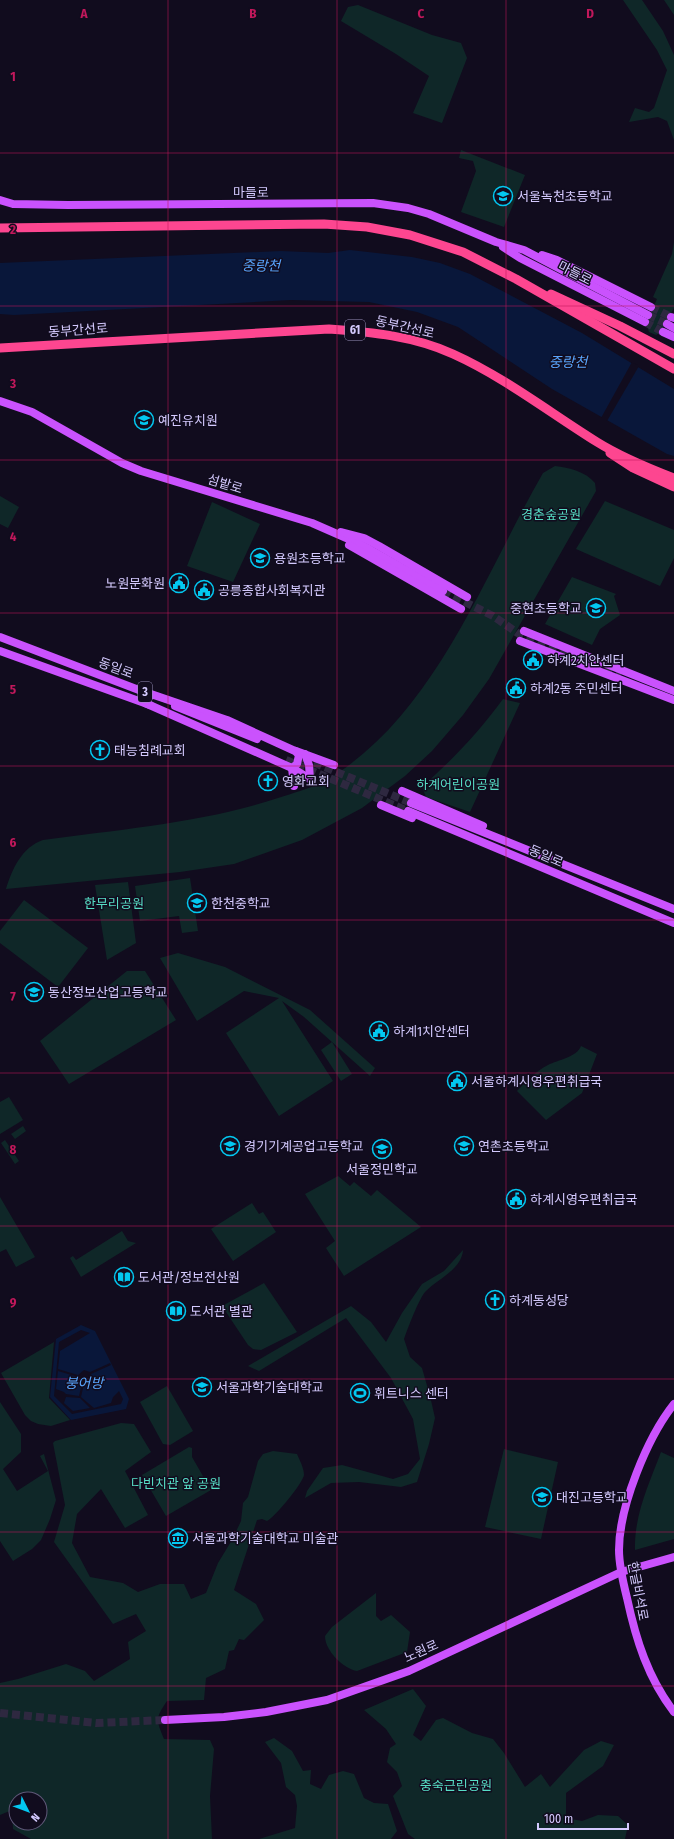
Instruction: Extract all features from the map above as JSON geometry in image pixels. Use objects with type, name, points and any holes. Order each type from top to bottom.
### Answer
[{"type":"highway","points":[[0,228],[324,224],[353,225],[410,235],[436,242],[476,258],[516,279],[674,369]]},
{"type":"highway","points":[[516,279],[620,326],[674,354]]},
{"type":"highway","name":"동부간선로","points":[[0,348],[329,329],[372,332],[414,340],[452,354],[492,375],[598,442],[646,467],[674,478]]},
{"type":"highway","points":[[648,340],[674,357]]},
{"type":"highway","points":[[598,442],[619,460],[674,487]]},
{"type":"main road","name":"마들로","points":[[0,200],[13,204],[68,206],[373,203],[408,208],[429,214],[496,242],[524,250],[648,315],[520,258],[496,242]]},
{"type":"main road","points":[[670,324],[674,337]]},
{"type":"main road","name":"섬밭로","points":[[0,401],[32,412],[122,463],[312,523],[360,544],[443,591]]},
{"type":"main road","points":[[312,523],[364,538],[467,597]]},
{"type":"main road","points":[[312,523],[461,609]]},
{"type":"main road","points":[[524,632],[674,691]]},
{"type":"main road","name":"동일로","points":[[0,637],[148,693],[184,710],[292,751],[305,754],[334,765]]},
{"type":"main road","points":[[520,641],[674,700]]},
{"type":"main road","name":"동일로","points":[[0,651],[145,703],[286,760]]},
{"type":"main road","points":[[621,675],[674,696]]},
{"type":"main road","points":[[145,703],[292,768],[310,779],[309,765],[305,754]]},
{"type":"main road","points":[[292,751],[300,758],[297,764],[292,768]]},
{"type":"main road","points":[[292,768],[294,786]]},
{"type":"main road","points":[[402,791],[504,836],[518,846]]},
{"type":"main road","name":"동일로","points":[[411,803],[674,909]]},
{"type":"main road","points":[[381,805],[498,853],[513,855]]},
{"type":"main road","name":"동일로","points":[[408,811],[674,923]]},
{"type":"main road","name":"한글비석로","points":[[674,1404],[656,1430],[633,1486],[620,1532],[619,1550],[621,1572],[638,1645],[655,1684],[674,1712]]},
{"type":"main road","name":"노원로","points":[[165,1720],[224,1717],[266,1712],[327,1700],[408,1670],[621,1572],[674,1557]]},
{"type":"green space","points":[[623,0],[642,0],[663,31],[674,55],[674,140],[667,121],[658,117],[629,122],[635,108],[649,112],[654,108],[667,70],[657,50]]},
{"type":"green space","points":[[664,0],[674,0],[674,15]]},
{"type":"green space","points":[[358,5],[432,35],[461,43],[467,58],[442,123],[413,113],[429,76],[341,21],[348,7]]},
{"type":"green space","points":[[461,150],[525,175],[504,227],[461,212],[476,171],[473,161],[459,158]]},
{"type":"green space","points":[[674,242],[674,308],[661,332],[656,335],[649,332],[646,323],[657,299],[653,297],[672,254]]},
{"type":"green space","name":"경춘숲공원","points":[[555,466],[582,473],[595,483],[596,491],[489,679],[463,715],[432,751],[405,776],[362,808],[302,840],[234,864],[180,872],[6,889],[11,874],[24,853],[36,843],[43,840],[162,824],[220,814],[249,807],[301,791],[323,782],[362,755],[395,722],[425,684],[452,643],[543,473]]},
{"type":"green space","points":[[0,496],[19,507],[8,528],[0,524]]},
{"type":"green space","points":[[605,501],[674,530],[674,558],[660,586],[576,549]]},
{"type":"green space","points":[[212,502],[260,524],[233,582],[187,566]]},
{"type":"green space","points":[[572,577],[616,594],[614,596],[620,615],[600,629],[592,645],[545,624]]},
{"type":"green space","name":"하계어린이공원","points":[[503,699],[520,703],[470,812],[426,797],[422,787],[465,745]]},
{"type":"green space","points":[[190,878],[198,931],[182,933],[179,916],[140,921],[135,886]]},
{"type":"green space","name":"한무리공원","points":[[128,882],[136,943],[107,960],[95,885]]},
{"type":"green space","points":[[24,900],[88,948],[58,987],[0,943],[0,931]]},
{"type":"green space","points":[[178,953],[225,967],[310,1010],[375,1068],[370,1076],[304,1017],[282,1001],[333,1081],[279,1116],[226,1033],[279,998],[244,991],[197,1021],[160,958]]},
{"type":"green space","points":[[127,971],[145,971],[176,1020],[69,1084],[40,1041]]},
{"type":"green space","points":[[332,1042],[352,1074],[341,1081],[321,1050]]},
{"type":"green space","points":[[581,1046],[597,1054],[582,1093],[546,1120],[517,1091],[540,1070],[548,1065],[571,1056],[579,1050]]},
{"type":"green space","points":[[9,1097],[23,1120],[0,1134],[0,1102]]},
{"type":"green space","points":[[23,1126],[26,1131],[15,1139],[11,1134]]},
{"type":"green space","points":[[5,1140],[19,1161],[15,1164],[1,1143]]},
{"type":"green space","points":[[338,1176],[350,1186],[354,1182],[371,1196],[377,1190],[421,1227],[344,1276],[326,1248],[335,1241],[305,1194]]},
{"type":"green space","points":[[0,1197],[35,1257],[16,1267],[6,1249],[0,1252]]},
{"type":"green space","points":[[252,1203],[259,1214],[263,1212],[276,1232],[233,1261],[211,1229]]},
{"type":"green space","points":[[122,1231],[128,1241],[136,1243],[81,1277],[70,1258],[73,1256],[76,1260]]},
{"type":"green space","points":[[463,1250],[462,1257],[454,1268],[423,1295],[404,1339],[410,1357],[422,1368],[435,1418],[429,1444],[417,1482],[401,1487],[359,1482],[331,1483],[305,1498],[307,1491],[323,1468],[342,1465],[393,1479],[408,1474],[420,1459],[413,1419],[391,1378],[346,1318],[259,1371],[248,1366],[351,1306],[371,1322],[386,1342],[402,1313],[422,1284],[444,1271]]},
{"type":"green space","points":[[264,1283],[297,1332],[261,1350],[253,1349],[248,1345],[222,1306]]},
{"type":"green space","points":[[54,1342],[49,1398],[70,1420],[51,1426],[38,1424],[31,1421],[25,1415],[1,1373]]},
{"type":"green space","points":[[167,1386],[193,1431],[170,1445],[163,1444],[140,1402]]},
{"type":"green space","points":[[0,1402],[21,1434],[21,1452],[3,1469],[17,1491],[48,1471],[40,1456],[44,1454],[56,1500],[41,1540],[32,1549],[13,1561],[0,1541]]},
{"type":"green space","points":[[121,1423],[134,1424],[151,1452],[125,1471],[148,1515],[125,1528],[101,1489],[77,1514],[72,1543],[90,1577],[123,1583],[138,1592],[160,1584],[184,1584],[191,1599],[206,1593],[218,1563],[232,1540],[241,1521],[243,1503],[248,1497],[258,1461],[263,1454],[273,1451],[297,1454],[302,1464],[304,1475],[288,1500],[267,1521],[262,1519],[257,1520],[234,1590],[256,1604],[264,1620],[244,1640],[239,1639],[234,1650],[229,1651],[225,1669],[206,1678],[204,1700],[167,1701],[160,1712],[158,1719],[159,1727],[164,1739],[210,1740],[214,1749],[210,1796],[212,1839],[31,1839],[17,1831],[48,1831],[48,1791],[8,1791],[8,1812],[0,1815],[0,1683],[66,1664],[85,1671],[94,1681],[130,1659],[128,1642],[146,1631],[136,1614],[113,1624],[54,1542],[65,1505],[53,1443],[55,1441]]},
{"type":"green space","name":"다빈치관 앞 공원","points":[[189,1447],[192,1448],[192,1457],[211,1490],[166,1516],[142,1475]]},
{"type":"green space","points":[[504,1449],[558,1462],[541,1539],[485,1527]]},
{"type":"green space","points":[[661,1452],[674,1458],[674,1539],[635,1550],[637,1524],[643,1500]]},
{"type":"green space","points":[[376,1593],[376,1616],[381,1621],[391,1615],[410,1632],[407,1652],[357,1671],[352,1670],[341,1663],[328,1648],[325,1636],[332,1627]]},
{"type":"green space","name":"충숙근린공원","points":[[413,1689],[426,1706],[413,1735],[421,1741],[436,1720],[443,1718],[472,1733],[493,1739],[504,1753],[525,1787],[541,1774],[550,1787],[584,1750],[601,1741],[614,1745],[603,1766],[566,1793],[566,1818],[582,1821],[598,1815],[618,1816],[628,1825],[625,1839],[415,1839],[408,1834],[393,1796],[402,1786],[397,1772],[387,1762],[390,1748],[396,1744],[386,1729],[364,1710]]},
{"type":"green space","name":"충숙근린공원","points":[[274,1738],[292,1751],[303,1771],[311,1770],[310,1784],[321,1789],[329,1775],[343,1771],[354,1774],[364,1798],[374,1803],[388,1804],[397,1831],[391,1839],[259,1839],[295,1828],[297,1806],[295,1795],[286,1787],[281,1763],[265,1742]]},
{"type":"water","name":"중랑천","points":[[350,250],[412,257],[440,263],[470,274],[582,333],[674,389],[674,456],[667,454],[552,389],[458,327],[417,312],[369,302],[291,300],[14,315],[0,314],[0,263],[281,251],[328,253]]},
{"type":"water","name":"붕어방","points":[[81,1325],[95,1331],[129,1399],[126,1409],[71,1420],[50,1397],[56,1339]]},
{"type":"pier","points":[[632,362],[639,366],[607,421],[601,418]]},
{"type":"pier","points":[[81,1330],[90,1333],[60,1351],[58,1369],[78,1375],[84,1370],[90,1372],[110,1363],[111,1365],[91,1374],[92,1378],[89,1383],[84,1384],[81,1397],[94,1408],[111,1403],[113,1397],[119,1391],[123,1399],[121,1404],[72,1414],[54,1396],[59,1342]],"holes":[[[58,1371],[78,1377],[82,1383],[79,1396],[66,1394],[56,1389]],[[66,1397],[80,1398],[90,1408],[73,1411],[64,1403]]]},
{"type":"tunnel","points":[[651,307],[671,317]]},
{"type":"tunnel","points":[[648,315],[667,324]]},
{"type":"tunnel","points":[[645,322],[663,332]]},
{"type":"tunnel","points":[[443,591],[493,616],[522,636],[621,675]]},
{"type":"tunnel","points":[[303,758],[411,803]]},
{"type":"tunnel","points":[[286,760],[408,811]]},
{"type":"tunnel","points":[[0,1713],[96,1723],[165,1720]]},
{"type":"place","name":"서울녹천초등학교","points":[[503,196]]},
{"type":"place","name":"예진유치원","points":[[144,420]]},
{"type":"place","name":"용원초등학교","points":[[260,558]]},
{"type":"place","name":"노원문화원","points":[[179,583]]},
{"type":"place","name":"공릉종합사회복지관","points":[[204,590]]},
{"type":"place","name":"중현초등학교","points":[[596,608]]},
{"type":"place","name":"하계2치안센터","points":[[533,660]]},
{"type":"place","name":"하계2동 주민센터","points":[[516,688]]},
{"type":"place","name":"태능침례교회","points":[[100,750]]},
{"type":"place","name":"영화교회","points":[[268,781]]},
{"type":"place","name":"한천중학교","points":[[197,903]]},
{"type":"place","name":"동산정보산업고등학교","points":[[34,992]]},
{"type":"place","name":"하계1치안센터","points":[[379,1031]]},
{"type":"place","name":"서울하계시영우편취급국","points":[[457,1081]]},
{"type":"place","name":"경기기계공업고등학교","points":[[230,1146]]},
{"type":"place","name":"연촌초등학교","points":[[464,1146]]},
{"type":"place","name":"서울정민학교","points":[[382,1149]]},
{"type":"place","name":"하계시영우편취급국","points":[[516,1199]]},
{"type":"place","name":"도서관/정보전산원","points":[[124,1277]]},
{"type":"place","name":"하계동성당","points":[[495,1300]]},
{"type":"place","name":"도서관 별관","points":[[176,1311]]},
{"type":"place","name":"서울과학기술대학교","points":[[202,1387]]},
{"type":"place","name":"휘트니스 센터","points":[[360,1393]]},
{"type":"place","name":"대진고등학교","points":[[542,1497]]},
{"type":"place","name":"서울과학기술대학교 미술관","points":[[178,1538]]}]
